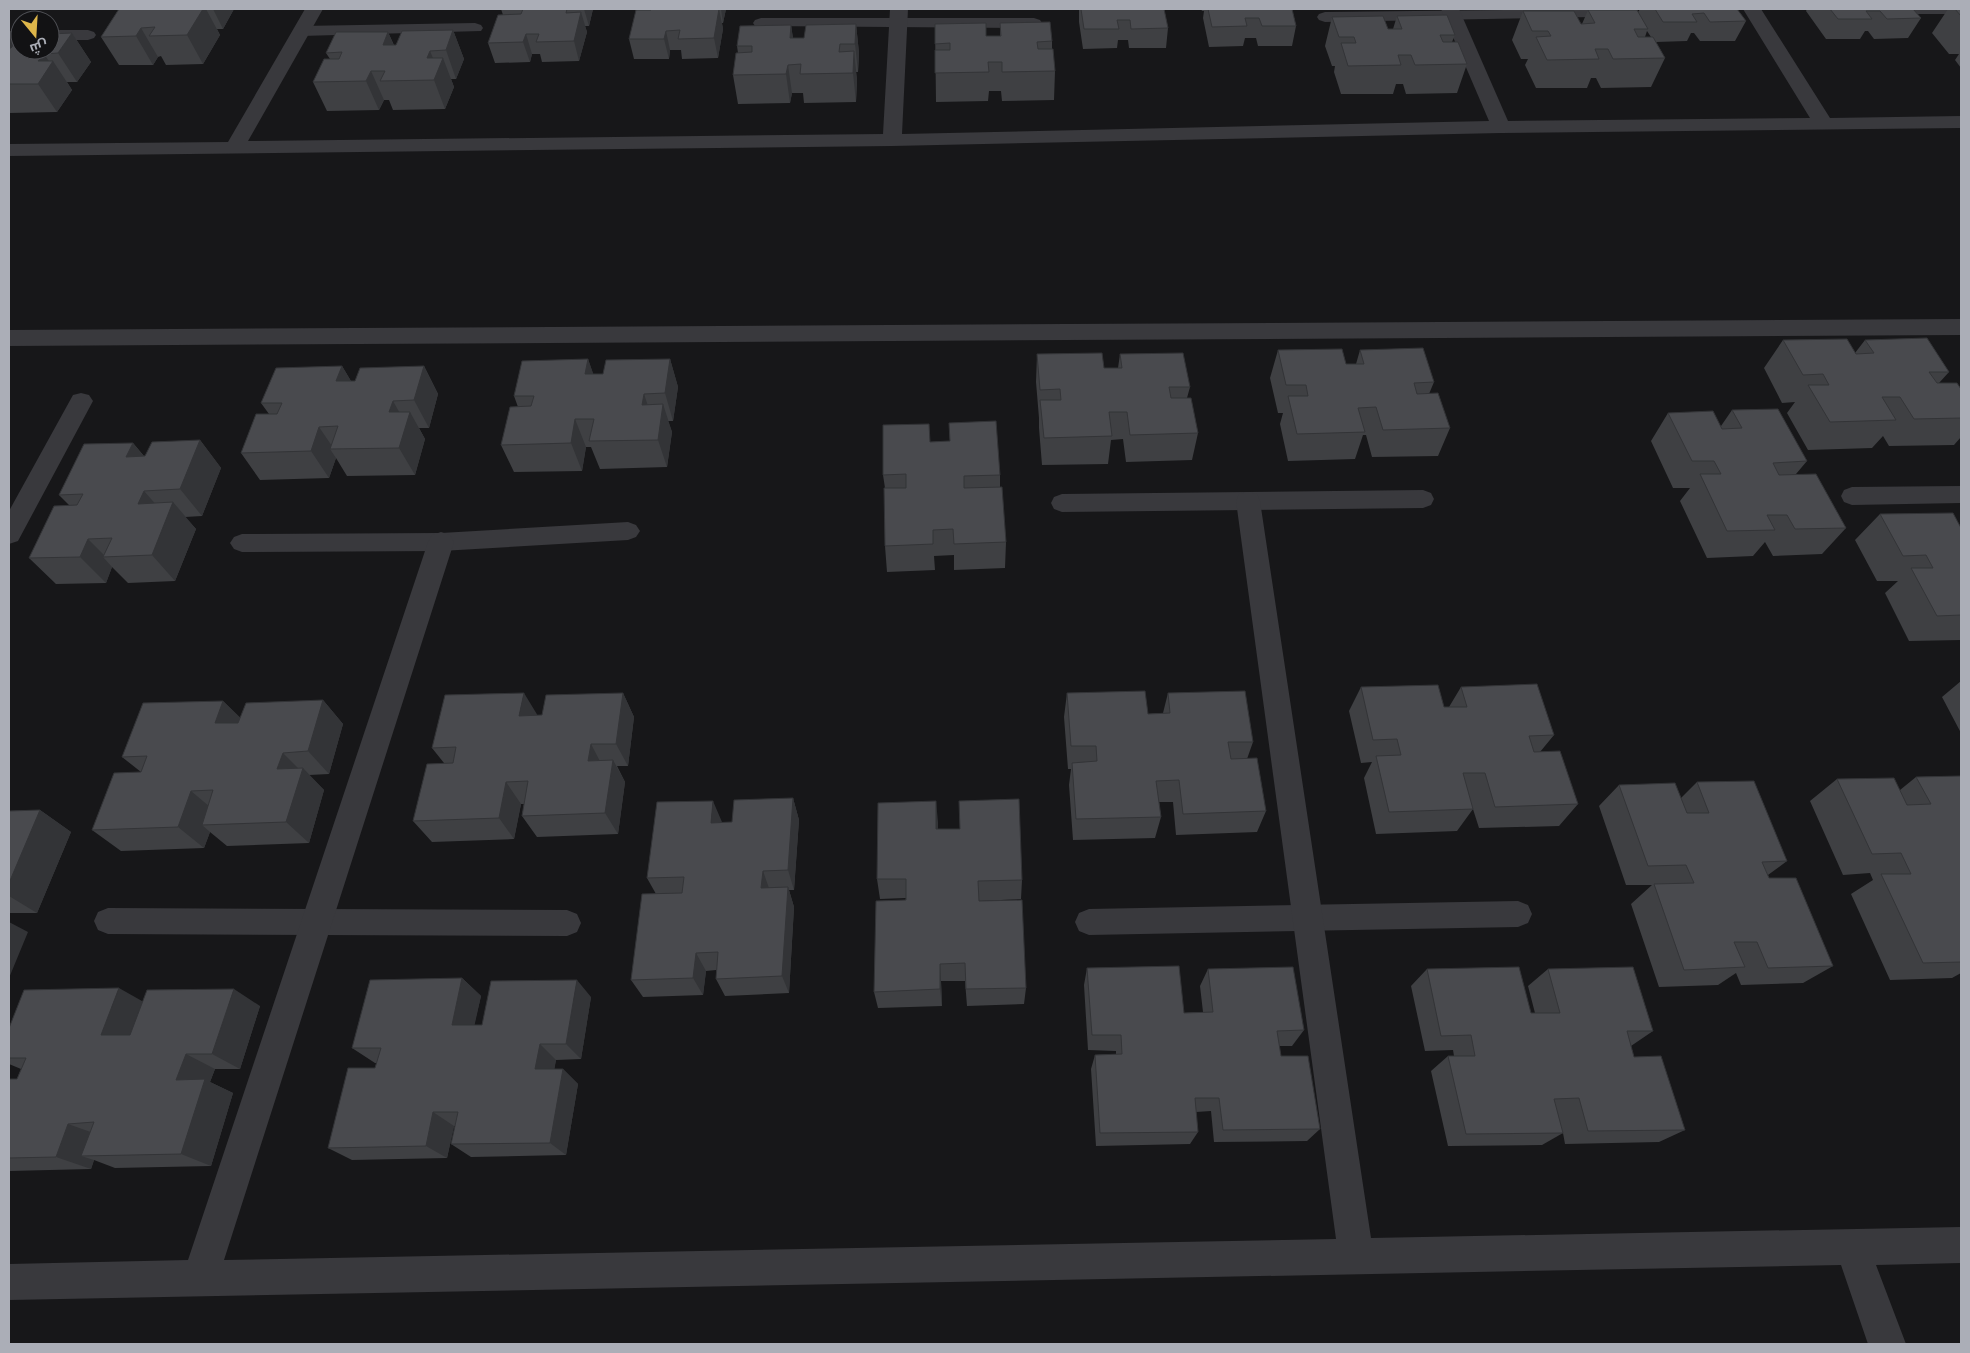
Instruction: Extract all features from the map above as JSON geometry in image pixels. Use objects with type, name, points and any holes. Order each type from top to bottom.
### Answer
[{"type":"street","points":[[234,148],[314,9]]},
{"type":"street","points":[[1752,9],[1824,124]]},
{"type":"street","points":[[1451,12],[1501,127]]},
{"type":"street","points":[[892,140],[899,16]]},
{"type":"street","points":[[9,150],[892,140],[1501,127],[1961,122]]},
{"type":"street","points":[[9,338],[1961,327]]},
{"type":"street","points":[[9,534],[81,401]]},
{"type":"street","points":[[1248,501],[1356,1256]]},
{"type":"street","points":[[200,1278],[441,542]]},
{"type":"street","points":[[9,1282],[1961,1245]]},
{"type":"street","points":[[1852,1246],[1887,1344]]},
{"type":"lane","points":[[1917,9],[1961,9]]},
{"type":"lane","points":[[1325,17],[1451,12],[1587,14]]},
{"type":"lane","points":[[761,23],[899,16],[1044,22]]},
{"type":"lane","points":[[301,31],[476,28]]},
{"type":"lane","points":[[60,35],[88,35]]},
{"type":"lane","points":[[1852,496],[1961,494]]},
{"type":"lane","points":[[1062,503],[1423,499]]},
{"type":"lane","points":[[242,543],[441,542],[628,531]]},
{"type":"lane","points":[[1089,922],[1518,914]]},
{"type":"lane","points":[[108,921],[567,922]]},
{"type":"building","points":[[119,9],[203,9],[187,35],[149,36],[155,27],[141,28],[136,36],[101,37]]},
{"type":"building","points":[[523,9],[567,9],[566,13],[581,12],[574,41],[536,42],[539,34],[526,34],[523,42],[488,43],[498,15],[521,14]]},
{"type":"building","points":[[719,9],[714,38],[678,39],[680,30],[666,31],[664,39],[629,39],[636,10]]},
{"type":"building","points":[[1081,9],[1164,9],[1168,28],[1131,29],[1130,20],[1117,20],[1119,29],[1084,29]]},
{"type":"building","points":[[1208,9],[1292,9],[1296,26],[1262,26],[1259,18],[1245,18],[1247,26],[1212,27]]},
{"type":"building","points":[[1655,9],[1737,9],[1746,21],[1710,22],[1704,13],[1692,14],[1697,22],[1663,22]]},
{"type":"building","points":[[1830,9],[1913,9],[1921,18],[1887,19],[1880,11],[1866,11],[1872,19],[1838,19]]},
{"type":"building","points":[[1955,9],[1961,9],[1961,16]]},
{"type":"building","points":[[1588,10],[1637,10],[1648,29],[1634,29],[1638,37],[1653,37],[1665,58],[1613,59],[1608,49],[1595,49],[1599,59],[1547,60],[1536,37],[1551,36],[1548,31],[1532,31],[1523,11],[1574,11],[1581,24],[1595,23]]},
{"type":"building","points":[[1447,15],[1455,35],[1440,35],[1443,42],[1458,42],[1467,64],[1415,65],[1411,55],[1398,55],[1401,65],[1348,66],[1341,43],[1356,43],[1354,37],[1339,37],[1332,17],[1383,16],[1388,29],[1402,29],[1397,16]]},
{"type":"building","points":[[1050,22],[1052,41],[1037,42],[1038,49],[1053,49],[1055,71],[1002,72],[1002,62],[988,62],[989,72],[935,73],[935,50],[950,50],[950,43],[935,44],[935,24],[986,23],[986,36],[1001,36],[1000,23]]},
{"type":"building","points":[[856,24],[855,44],[840,44],[839,52],[854,51],[853,73],[800,74],[801,64],[788,65],[786,74],[733,75],[736,53],[752,52],[752,46],[737,46],[740,26],[791,25],[790,38],[804,38],[806,25]]},
{"type":"building","points":[[453,30],[446,50],[430,51],[427,58],[443,58],[434,80],[380,81],[385,71],[371,71],[366,81],[313,82],[324,59],[339,59],[342,52],[326,53],[336,32],[388,32],[383,45],[396,45],[402,31]]},
{"type":"building","points":[[72,33],[60,50],[60,34]]},
{"type":"building","points":[[9,48],[10,60],[53,61],[38,84],[9,84]]},
{"type":"building","points":[[1927,338],[1949,372],[1929,372],[1937,383],[1957,383],[1961,389],[1961,418],[1914,419],[1900,397],[1882,397],[1896,420],[1830,422],[1808,385],[1829,385],[1823,374],[1803,375],[1783,340],[1847,339],[1856,354],[1874,353],[1865,340]]},
{"type":"building","points":[[1423,348],[1434,382],[1414,383],[1417,394],[1438,393],[1450,428],[1383,430],[1376,407],[1358,408],[1365,432],[1297,434],[1288,396],[1308,396],[1306,385],[1286,385],[1278,350],[1342,349],[1346,364],[1364,364],[1360,350]]},
{"type":"building","points":[[1102,353],[1104,368],[1122,368],[1120,354],[1183,353],[1190,387],[1169,387],[1171,398],[1191,398],[1198,433],[1130,435],[1127,412],[1109,412],[1112,436],[1044,438],[1040,400],[1061,400],[1060,389],[1040,390],[1037,354]]},
{"type":"building","points":[[588,359],[585,374],[603,374],[606,360],[670,359],[665,393],[644,394],[642,405],[663,404],[658,440],[589,441],[594,419],[575,419],[571,443],[501,445],[510,407],[531,406],[534,396],[514,396],[522,361]]},
{"type":"building","points":[[342,366],[336,381],[355,381],[360,368],[424,366],[414,400],[393,401],[389,412],[410,412],[399,448],[330,449],[338,426],[319,427],[311,451],[241,453],[256,414],[277,414],[282,403],[261,403],[276,368]]},
{"type":"building","points":[[1778,409],[1807,461],[1773,463],[1779,475],[1816,474],[1846,528],[1795,529],[1787,515],[1767,515],[1775,530],[1727,531],[1700,474],[1721,474],[1714,461],[1692,461],[1668,413],[1713,411],[1722,429],[1742,428],[1732,410]]},
{"type":"building","points":[[996,421],[1000,475],[964,476],[964,488],[1002,487],[1006,542],[954,544],[953,529],[933,530],[933,544],[885,546],[884,488],[906,488],[906,474],[883,475],[883,425],[929,424],[930,442],[950,441],[949,423]]},
{"type":"building","points":[[200,440],[180,489],[144,491],[138,504],[173,502],[152,555],[103,557],[112,538],[88,539],[80,557],[29,558],[54,506],[77,505],[83,494],[59,495],[84,444],[133,443],[126,457],[145,456],[152,442]]},
{"type":"building","points":[[1953,513],[1961,528],[1961,615],[1937,616],[1911,568],[1933,568],[1926,555],[1903,556],[1880,514]]},
{"type":"building","points":[[1537,684],[1554,735],[1529,736],[1534,752],[1560,751],[1578,804],[1495,807],[1485,773],[1463,773],[1473,809],[1389,812],[1376,756],[1401,755],[1397,739],[1373,740],[1361,687],[1438,685],[1444,707],[1467,707],[1461,687]]},
{"type":"building","points":[[1145,691],[1148,714],[1170,713],[1168,693],[1245,691],[1253,742],[1228,742],[1231,759],[1257,758],[1266,811],[1183,814],[1179,780],[1156,781],[1161,817],[1076,819],[1072,763],[1097,761],[1096,746],[1071,746],[1067,693]]},
{"type":"building","points":[[524,693],[519,716],[542,715],[546,695],[623,693],[616,744],[591,744],[588,761],[613,760],[605,813],[522,816],[528,781],[506,782],[499,818],[413,821],[427,764],[453,763],[456,747],[432,748],[445,695]]},
{"type":"building","points":[[323,700],[308,751],[283,753],[277,769],[303,768],[286,822],[202,825],[213,790],[191,791],[178,827],[92,830],[114,773],[141,772],[147,756],[122,757],[143,703],[223,701],[215,723],[238,723],[246,703]]},
{"type":"building","points":[[1961,776],[1961,962],[1923,963],[1881,874],[1911,874],[1901,853],[1872,854],[1837,779],[1894,778],[1907,805],[1931,804],[1916,777]]},
{"type":"building","points":[[1754,781],[1787,861],[1762,862],[1769,878],[1796,878],[1833,966],[1768,968],[1757,942],[1734,942],[1745,967],[1684,970],[1654,884],[1694,883],[1686,865],[1648,866],[1619,785],[1675,783],[1687,813],[1709,813],[1697,782]]},
{"type":"building","points":[[793,798],[788,870],[763,871],[761,888],[788,887],[782,976],[716,979],[718,952],[696,953],[693,978],[631,980],[642,894],[682,893],[684,877],[647,878],[657,802],[713,801],[711,823],[732,822],[734,800]]},
{"type":"building","points":[[1019,799],[1022,880],[978,881],[979,901],[1022,900],[1026,988],[966,989],[965,963],[940,964],[940,989],[874,992],[876,901],[906,900],[906,879],[877,879],[878,803],[936,801],[936,829],[960,829],[959,801]]},
{"type":"building","points":[[40,810],[9,883],[9,811]]},
{"type":"building","points":[[1179,966],[1184,1013],[1213,1012],[1208,969],[1293,967],[1304,1030],[1277,1031],[1281,1056],[1308,1056],[1320,1129],[1223,1130],[1219,1098],[1195,1098],[1198,1132],[1100,1133],[1095,1055],[1122,1054],[1121,1035],[1092,1035],[1087,968]]},
{"type":"building","points":[[1519,967],[1531,1013],[1560,1013],[1548,969],[1633,967],[1653,1031],[1627,1031],[1634,1057],[1661,1056],[1685,1130],[1588,1131],[1579,1098],[1554,1099],[1563,1133],[1466,1134],[1448,1056],[1475,1056],[1471,1035],[1441,1036],[1427,969]]},
{"type":"building","points":[[462,978],[452,1025],[482,1025],[491,981],[577,980],[566,1044],[540,1044],[535,1069],[563,1069],[550,1143],[451,1144],[458,1112],[433,1112],[426,1146],[328,1148],[348,1068],[375,1068],[381,1048],[352,1048],[370,980]]},
{"type":"building","points":[[119,988],[101,1035],[130,1035],[147,990],[234,989],[212,1054],[186,1054],[176,1080],[205,1079],[181,1154],[81,1156],[94,1122],[68,1124],[56,1157],[9,1158],[9,1079],[17,1079],[26,1058],[9,1058],[9,1028],[24,990]]}]
